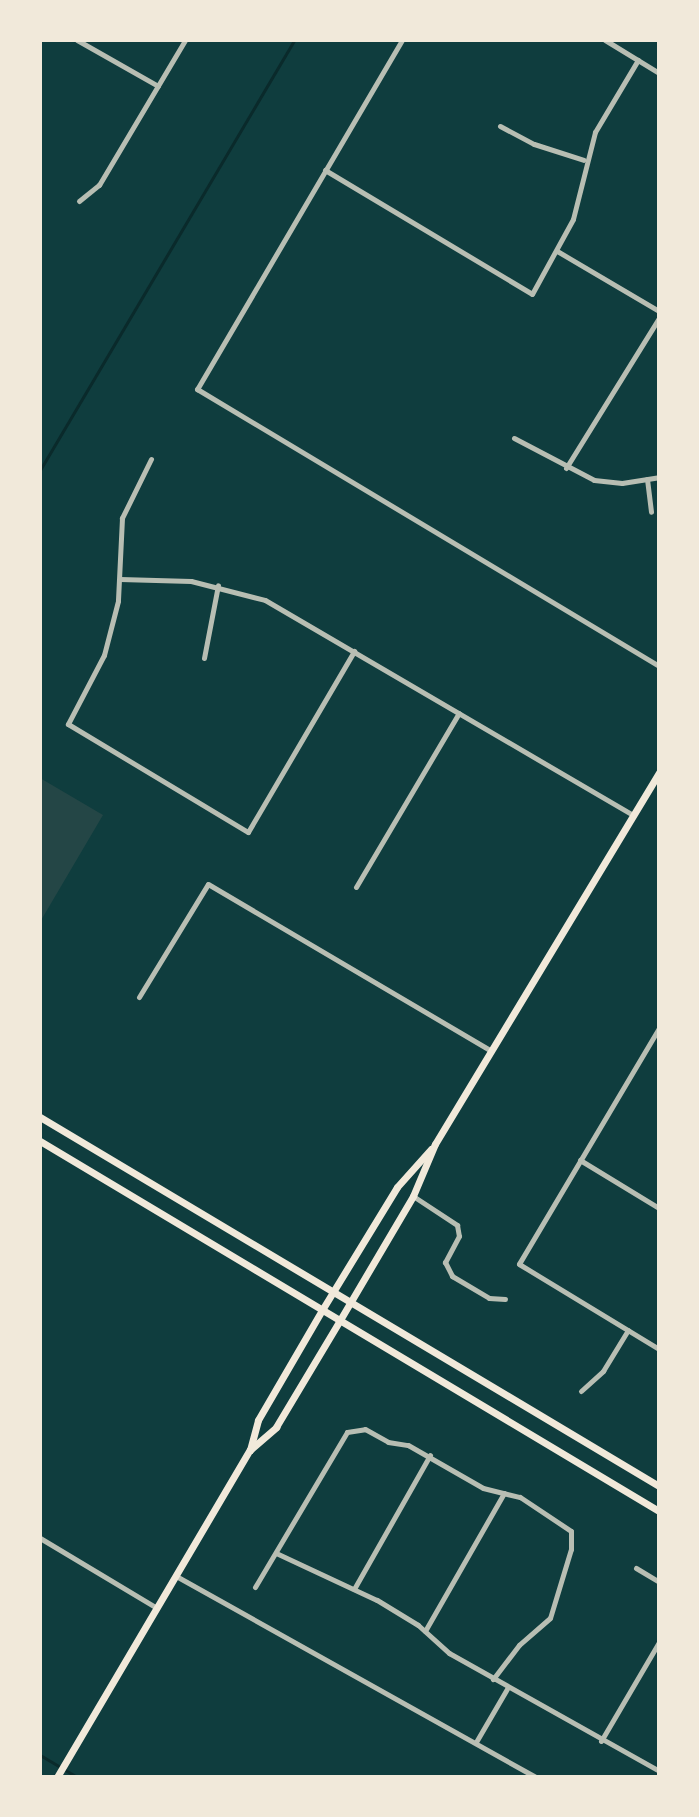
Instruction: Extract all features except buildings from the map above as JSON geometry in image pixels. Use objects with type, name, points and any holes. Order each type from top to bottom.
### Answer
[{"type":"main road","points":[[250,1450],[276,1427],[413,1196],[435,1144],[659,772]]},
{"type":"main road","points":[[40,1117],[659,1486]]},
{"type":"main road","points":[[40,1141],[659,1511]]},
{"type":"main road","points":[[57,1777],[250,1450],[258,1420],[333,1291],[397,1187],[435,1144]]},
{"type":"street","points":[[77,40],[158,86]]},
{"type":"street","points":[[79,201],[99,185],[185,40]]},
{"type":"street","points":[[402,40],[197,389],[659,666]]},
{"type":"street","points":[[605,40],[659,73]]},
{"type":"street","points":[[325,170],[532,294],[573,219],[584,160],[638,60]]},
{"type":"street","points":[[500,126],[534,144],[584,160]]},
{"type":"street","points":[[557,251],[659,311]]},
{"type":"street","points":[[566,468],[659,318]]},
{"type":"street","points":[[514,438],[566,468],[608,482],[659,477]]},
{"type":"street","points":[[151,459],[122,518],[120,579],[104,655],[68,724],[248,832],[354,651]]},
{"type":"street","points":[[647,479],[651,512]]},
{"type":"street","points":[[120,579],[218,585],[265,600],[633,815]]},
{"type":"street","points":[[204,658],[218,585]]},
{"type":"street","points":[[356,887],[459,713]]},
{"type":"street","points":[[139,997],[208,884],[492,1051]]},
{"type":"street","points":[[659,1028],[519,1264],[659,1349]]},
{"type":"street","points":[[580,1160],[659,1208]]},
{"type":"street","points":[[413,1196],[457,1225],[459,1236],[445,1262],[452,1276],[489,1298],[505,1299]]},
{"type":"street","points":[[581,1391],[603,1371],[628,1330]]},
{"type":"street","points":[[255,1587],[347,1432],[365,1429],[430,1455],[483,1488],[520,1497],[571,1531],[571,1549],[550,1618],[493,1679]]},
{"type":"street","points":[[354,1589],[430,1455]]},
{"type":"street","points":[[425,1631],[504,1493]]},
{"type":"street","points":[[40,1538],[157,1608]]},
{"type":"street","points":[[276,1553],[354,1589],[425,1631],[449,1653],[659,1771]]},
{"type":"street","points":[[636,1568],[659,1582]]},
{"type":"street","points":[[176,1576],[535,1777]]},
{"type":"street","points":[[601,1741],[659,1642]]},
{"type":"street","points":[[476,1742],[508,1687]]},
{"type":"shaded area","points":[[40,778],[103,815],[40,922]]},
{"type":"waterway","points":[[40,470],[294,40]]},
{"type":"waterway","points":[[40,1755],[77,1777]]}]
